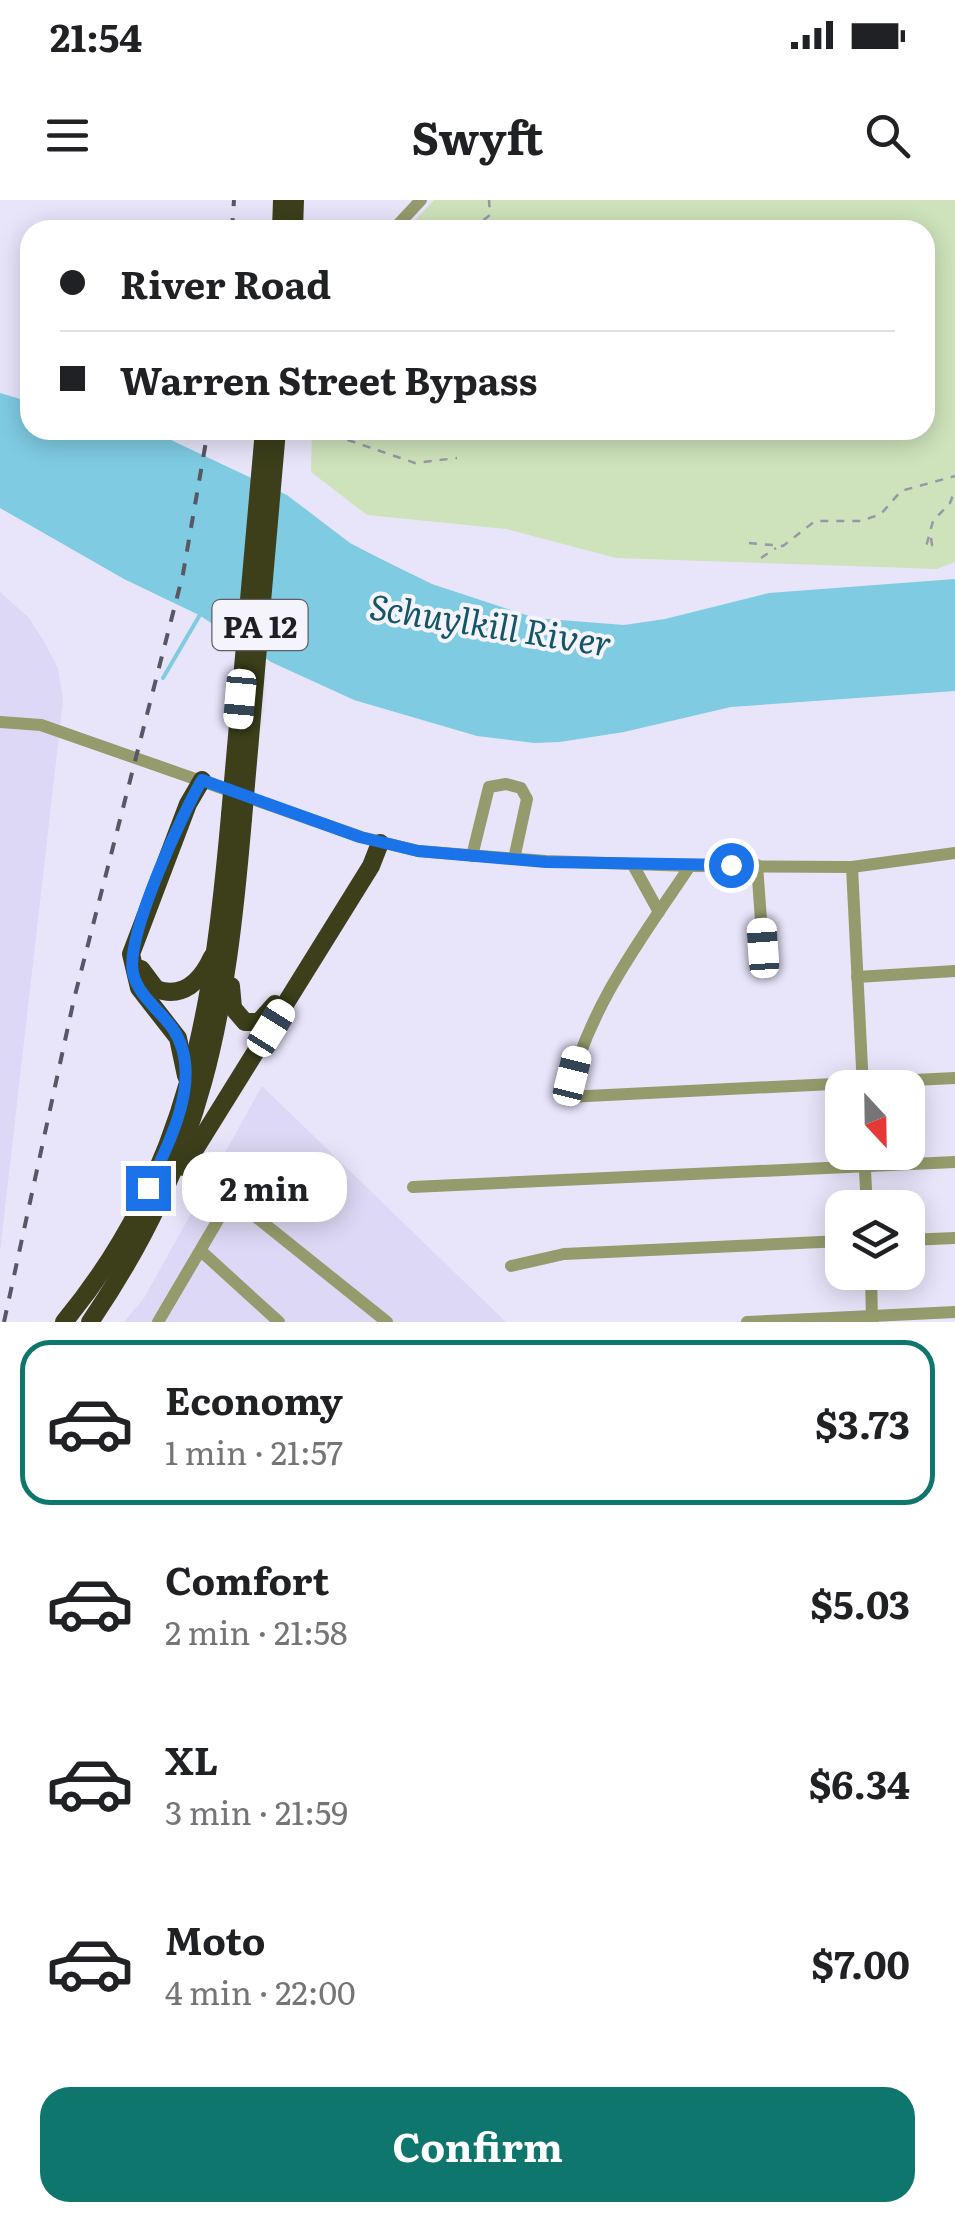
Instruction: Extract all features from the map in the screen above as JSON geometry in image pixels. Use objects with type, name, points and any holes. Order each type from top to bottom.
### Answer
[{"type":"highway","name":"PA 12","points":[[90,1322],[150,1223],[176,1167],[201,1096],[230,961],[236,817],[263,440]]},
{"type":"highway","name":"PA 12","points":[[64,1322],[120,1241],[161,1161],[206,1018],[236,817],[276,440]]},
{"type":"highway","points":[[202,780],[196,807],[141,946],[140,963],[146,980],[168,993],[190,987],[208,967],[220,930]]},
{"type":"highway","points":[[181,1106],[186,1075],[182,1046],[139,988],[132,954],[188,804],[202,780]]},
{"type":"highway","points":[[230,961],[236,1014],[245,1022],[260,1022],[271,1011],[364,861],[380,843]]},
{"type":"highway","points":[[150,1223],[371,866],[380,843]]},
{"type":"street","points":[[402,220],[421,200]]},
{"type":"street","points":[[0,722],[40,724],[62,731],[380,843],[472,856],[633,865],[852,866],[955,853]]},
{"type":"street","points":[[472,856],[484,796],[489,787],[506,784],[521,788],[527,799],[514,859]]},
{"type":"street","points":[[633,865],[659,912]]},
{"type":"street","points":[[757,865],[763,948]]},
{"type":"street","points":[[690,866],[600,1002],[577,1054],[567,1097],[825,1087]]},
{"type":"street","points":[[852,866],[862,1070]]},
{"type":"street","points":[[857,978],[955,971]]},
{"type":"street","points":[[925,1080],[955,1078]]},
{"type":"street","points":[[413,1187],[825,1161]]},
{"type":"street","points":[[925,1161],[955,1162]]},
{"type":"street","points":[[158,1322],[248,1169],[309,1207]]},
{"type":"street","points":[[231,1197],[386,1322]]},
{"type":"street","points":[[925,1239],[955,1238]]},
{"type":"street","points":[[511,1266],[564,1254],[825,1243]]},
{"type":"street","points":[[201,1251],[279,1322]]},
{"type":"street","points":[[871,1290],[872,1319]]},
{"type":"street","points":[[747,1322],[872,1319],[955,1312]]},
{"type":"path","points":[[348,440],[415,462],[457,458]]},
{"type":"path","points":[[761,558],[815,520],[861,521],[881,514],[901,491],[955,476]]},
{"type":"path","points":[[930,538],[934,522],[950,504],[955,490]]},
{"type":"path","points":[[749,543],[782,546]]},
{"type":"shaded area","points":[[0,592],[29,618],[43,640],[58,668],[63,701],[0,1252]]},
{"type":"shaded area","points":[[262,1086],[506,1322],[124,1322],[144,1298]]},
{"type":"green space","points":[[434,200],[955,200],[955,562],[937,569],[616,558],[506,529],[367,515],[311,472],[312,440],[935,440],[935,220],[415,220]]},
{"type":"water","name":"Schuylkill River","points":[[0,393],[20,399],[20,440],[171,440],[287,495],[350,543],[432,584],[535,618],[624,625],[769,593],[955,579],[955,691],[731,707],[624,732],[560,742],[477,736],[354,700],[271,662],[199,615],[124,579],[0,508]]},
{"type":"waterway","points":[[163,678],[201,613]]},
{"type":"railway","points":[[233,220],[234,200]]},
{"type":"railway","points":[[4,1322],[74,999],[183,574],[206,440]]},
{"type":"route","points":[[148,1188],[181,1106],[186,1066],[173,1029],[135,981],[133,944],[188,804],[202,780],[360,837],[418,851],[546,862],[731,865]]}]
